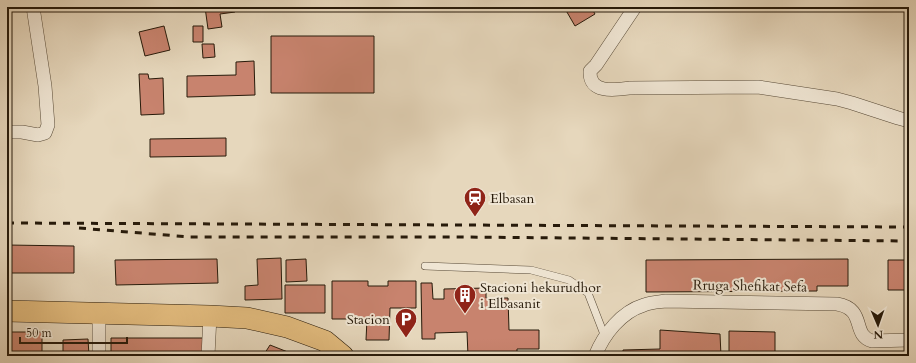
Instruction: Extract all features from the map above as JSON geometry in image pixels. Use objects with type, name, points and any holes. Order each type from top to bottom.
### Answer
[{"type":"main road","points":[[7,311],[247,318],[287,327],[325,341],[343,356]]},
{"type":"street","points":[[7,132],[22,132],[38,135],[45,133],[48,125],[45,86],[35,7]]},
{"type":"street","points":[[635,7],[596,65],[590,71],[592,82],[596,86],[613,90],[646,88],[758,87],[837,99],[909,120]]},
{"type":"street","name":"Rruga Shefikat Sefa","points":[[595,356],[615,323],[626,314],[644,304],[666,301],[845,305],[857,317],[860,332],[867,339],[872,341],[909,340]]},
{"type":"street","points":[[99,313],[99,356]]},
{"type":"street","points":[[208,356],[210,316]]},
{"type":"lane","points":[[425,266],[530,270],[569,280],[588,293],[606,337]]},
{"type":"building","points":[[205,7],[234,7],[235,12],[220,14],[222,27],[208,29]]},
{"type":"building","points":[[564,7],[591,7],[595,14],[575,26]]},
{"type":"building","points":[[164,26],[170,50],[145,56],[139,32]]},
{"type":"building","points":[[193,26],[203,26],[203,42],[193,42]]},
{"type":"building","points":[[271,36],[374,36],[374,93],[271,93]]},
{"type":"building","points":[[202,44],[214,44],[215,57],[203,58]]},
{"type":"building","points":[[254,61],[255,95],[187,97],[187,76],[236,75],[236,62]]},
{"type":"building","points":[[139,74],[148,74],[149,79],[163,78],[164,114],[141,115]]},
{"type":"building","points":[[226,138],[226,156],[150,157],[150,139]]},
{"type":"building","points":[[7,245],[74,246],[74,273],[7,273]]},
{"type":"building","points":[[281,258],[282,299],[245,300],[245,286],[258,285],[257,259]]},
{"type":"building","points":[[217,259],[218,283],[116,285],[115,260]]},
{"type":"building","points":[[306,259],[307,281],[286,282],[286,260]]},
{"type":"building","points":[[848,259],[848,286],[817,286],[817,291],[646,292],[646,260]]},
{"type":"building","points":[[888,260],[909,260],[909,290],[888,290]]},
{"type":"building","points":[[332,281],[368,281],[368,286],[388,286],[388,281],[416,281],[416,308],[390,308],[389,340],[366,340],[367,319],[332,319]]},
{"type":"building","name":"Stacioni hekurudhor i Elbasanit","points":[[421,283],[432,283],[433,299],[444,299],[444,289],[486,288],[486,298],[508,298],[509,330],[539,330],[539,349],[517,349],[517,356],[468,356],[467,332],[435,333],[435,339],[422,339]]},
{"type":"building","points":[[285,285],[325,285],[325,313],[285,313]]},
{"type":"building","points":[[660,330],[720,334],[721,356],[688,356],[688,352],[660,352],[660,356],[623,356],[623,350],[660,349]]},
{"type":"building","points":[[729,331],[775,332],[775,355],[729,355]]},
{"type":"building","points":[[7,332],[42,332],[42,354],[7,354]]},
{"type":"building","points":[[111,338],[203,338],[203,356],[111,356]]},
{"type":"building","points":[[88,339],[89,356],[63,356],[63,340]]},
{"type":"building","points":[[270,345],[298,356],[263,356]]},
{"type":"railway","points":[[7,223],[909,227]]},
{"type":"railway","points":[[79,228],[190,237],[463,237],[909,241]]},
{"type":"place","name":"Elbasan","points":[[475,218]]},
{"type":"place","name":"Stacioni hekurudhor i Elbasanit","points":[[465,314]]},
{"type":"place","name":"Stacion","points":[[406,338]]}]
